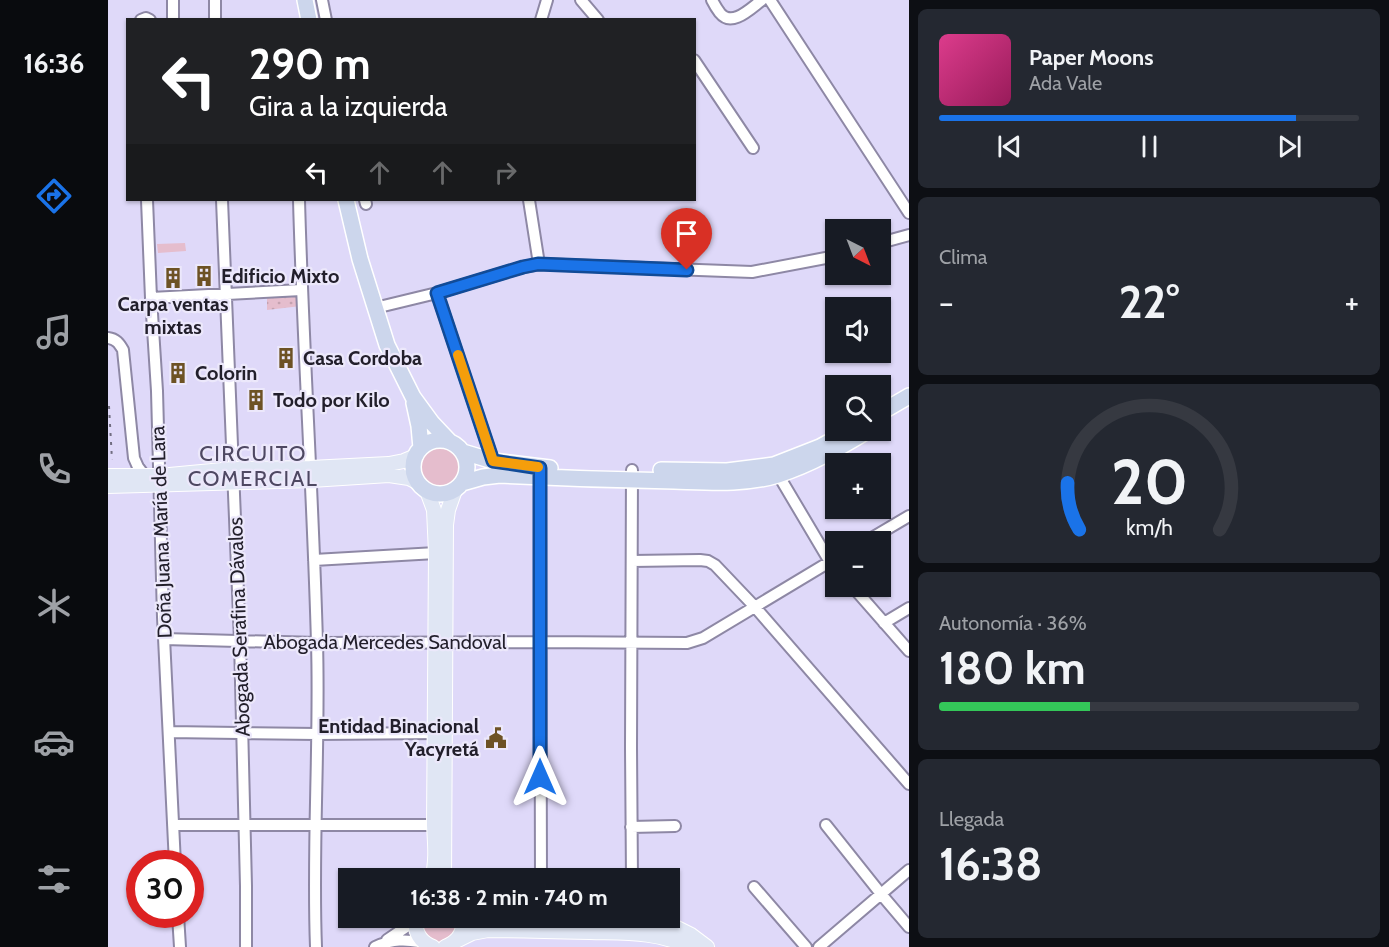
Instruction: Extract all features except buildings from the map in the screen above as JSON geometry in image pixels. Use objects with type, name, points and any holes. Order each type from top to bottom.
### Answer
[{"type":"highway","points":[[305,0],[309,18]]},
{"type":"highway","points":[[346,201],[360,259],[387,345],[412,397],[432,423],[449,441],[457,445],[466,458],[468,470],[459,487]]},
{"type":"highway","points":[[891,407],[909,396]]},
{"type":"highway","points":[[412,397],[419,426],[418,452],[413,463],[413,471],[422,487],[441,495],[491,476],[540,472],[632,475],[776,470],[833,453],[852,441]]},
{"type":"highway","points":[[891,418],[909,407]]},
{"type":"highway","points":[[418,452],[432,441],[449,441]]},
{"type":"highway","points":[[776,470],[831,441]]},
{"type":"highway","points":[[463,452],[540,472]]},
{"type":"main road","points":[[310,474],[389,464],[404,460],[418,452]]},
{"type":"main road","points":[[108,486],[233,475],[310,474],[400,476],[422,487],[435,510],[440,642],[439,825],[434,868]]},
{"type":"main road","points":[[108,476],[144,475],[159,480]]},
{"type":"main road","points":[[440,642],[446,525],[448,510],[459,487]]},
{"type":"main road","points":[[439,825],[443,868]]},
{"type":"main road","points":[[416,928],[419,937],[429,945]]},
{"type":"main road","points":[[450,944],[463,928]]},
{"type":"main road","points":[[450,944],[480,931],[500,928]]},
{"type":"main road","points":[[643,928],[689,947]]},
{"type":"main road","points":[[678,928],[707,947]]},
{"type":"street","points":[[173,0],[173,18]]},
{"type":"street","points":[[215,0],[215,18]]},
{"type":"street","points":[[322,0],[326,18]]},
{"type":"street","points":[[542,18],[547,0]]},
{"type":"street","points":[[581,0],[596,18]]},
{"type":"street","points":[[712,0],[721,15],[728,19],[742,15],[762,0]]},
{"type":"street","points":[[771,0],[909,213]]},
{"type":"street","points":[[696,63],[753,148]]},
{"type":"street","name":"Doña Juana María de Lara","points":[[147,201],[157,391],[164,639],[174,850]]},
{"type":"street","name":"Abogada Serafina Dávalos","points":[[222,201],[243,733],[246,947]]},
{"type":"street","points":[[299,201],[317,643],[316,947]]},
{"type":"street","points":[[529,201],[538,264]]},
{"type":"street","points":[[891,240],[909,235]]},
{"type":"street","points":[[375,308],[538,264],[752,272],[825,258]]},
{"type":"street","points":[[151,298],[302,290]]},
{"type":"street","points":[[437,293],[493,461]]},
{"type":"street","points":[[108,338],[120,344],[123,350],[134,458],[144,475]]},
{"type":"street","points":[[776,470],[825,549]]},
{"type":"street","points":[[540,472],[540,868]]},
{"type":"street","points":[[632,475],[632,868]]},
{"type":"street","points":[[884,531],[909,516]]},
{"type":"street","points":[[314,560],[381,558],[436,553]]},
{"type":"street","points":[[632,561],[700,560],[716,565],[909,784]]},
{"type":"street","name":"Abogada Mercedes Sandoval","points":[[164,639],[317,643],[678,644],[695,641],[825,568]]},
{"type":"street","points":[[862,597],[909,651]]},
{"type":"street","points":[[884,623],[909,608]]},
{"type":"street","points":[[169,732],[440,733]]},
{"type":"street","points":[[173,825],[439,825]]},
{"type":"street","points":[[826,825],[909,927]]},
{"type":"street","points":[[631,827],[675,826]]},
{"type":"street","points":[[819,947],[909,870]]},
{"type":"street","points":[[754,887],[806,947]]},
{"type":"street","points":[[179,928],[180,947]]},
{"type":"street","points":[[380,945],[403,928]]},
{"type":"street","points":[[380,945],[397,940],[410,940],[429,945]]},
{"type":"shaded area","points":[[185,243],[186,251],[158,253],[157,244]]},
{"type":"shaded area","points":[[300,295],[301,306],[267,310],[267,297]]},
{"type":"shaded area","points":[[440,446],[449,447],[456,452],[461,459],[461,477],[456,484],[449,489],[440,490],[431,489],[424,484],[419,477],[418,468],[419,459],[424,452],[431,447]]},
{"type":"shaded area","points":[[421,928],[459,928],[449,943],[436,945],[423,939]]},
{"type":"railway","points":[[109,406],[112,460]]},
{"type":"slow traffic","points":[[458,355],[493,461],[538,467]]},
{"type":"place","name":"Edificio Mixto","points":[[204,276]]},
{"type":"place","name":"Carpa ventas mixtas","points":[[173,278]]},
{"type":"place","name":"Casa Cordoba","points":[[286,358]]},
{"type":"place","name":"Colorin","points":[[178,373]]},
{"type":"place","name":"Todo por Kilo","points":[[256,400]]},
{"type":"place","name":"Entidad Binacional Yacyretá","points":[[496,738]]},
{"type":"district","name":"CIRCUITO COMERCIAL","points":[[253,466]]},
{"type":"route","points":[[540,777],[540,468],[493,461],[437,293],[538,264],[687,270]]}]
